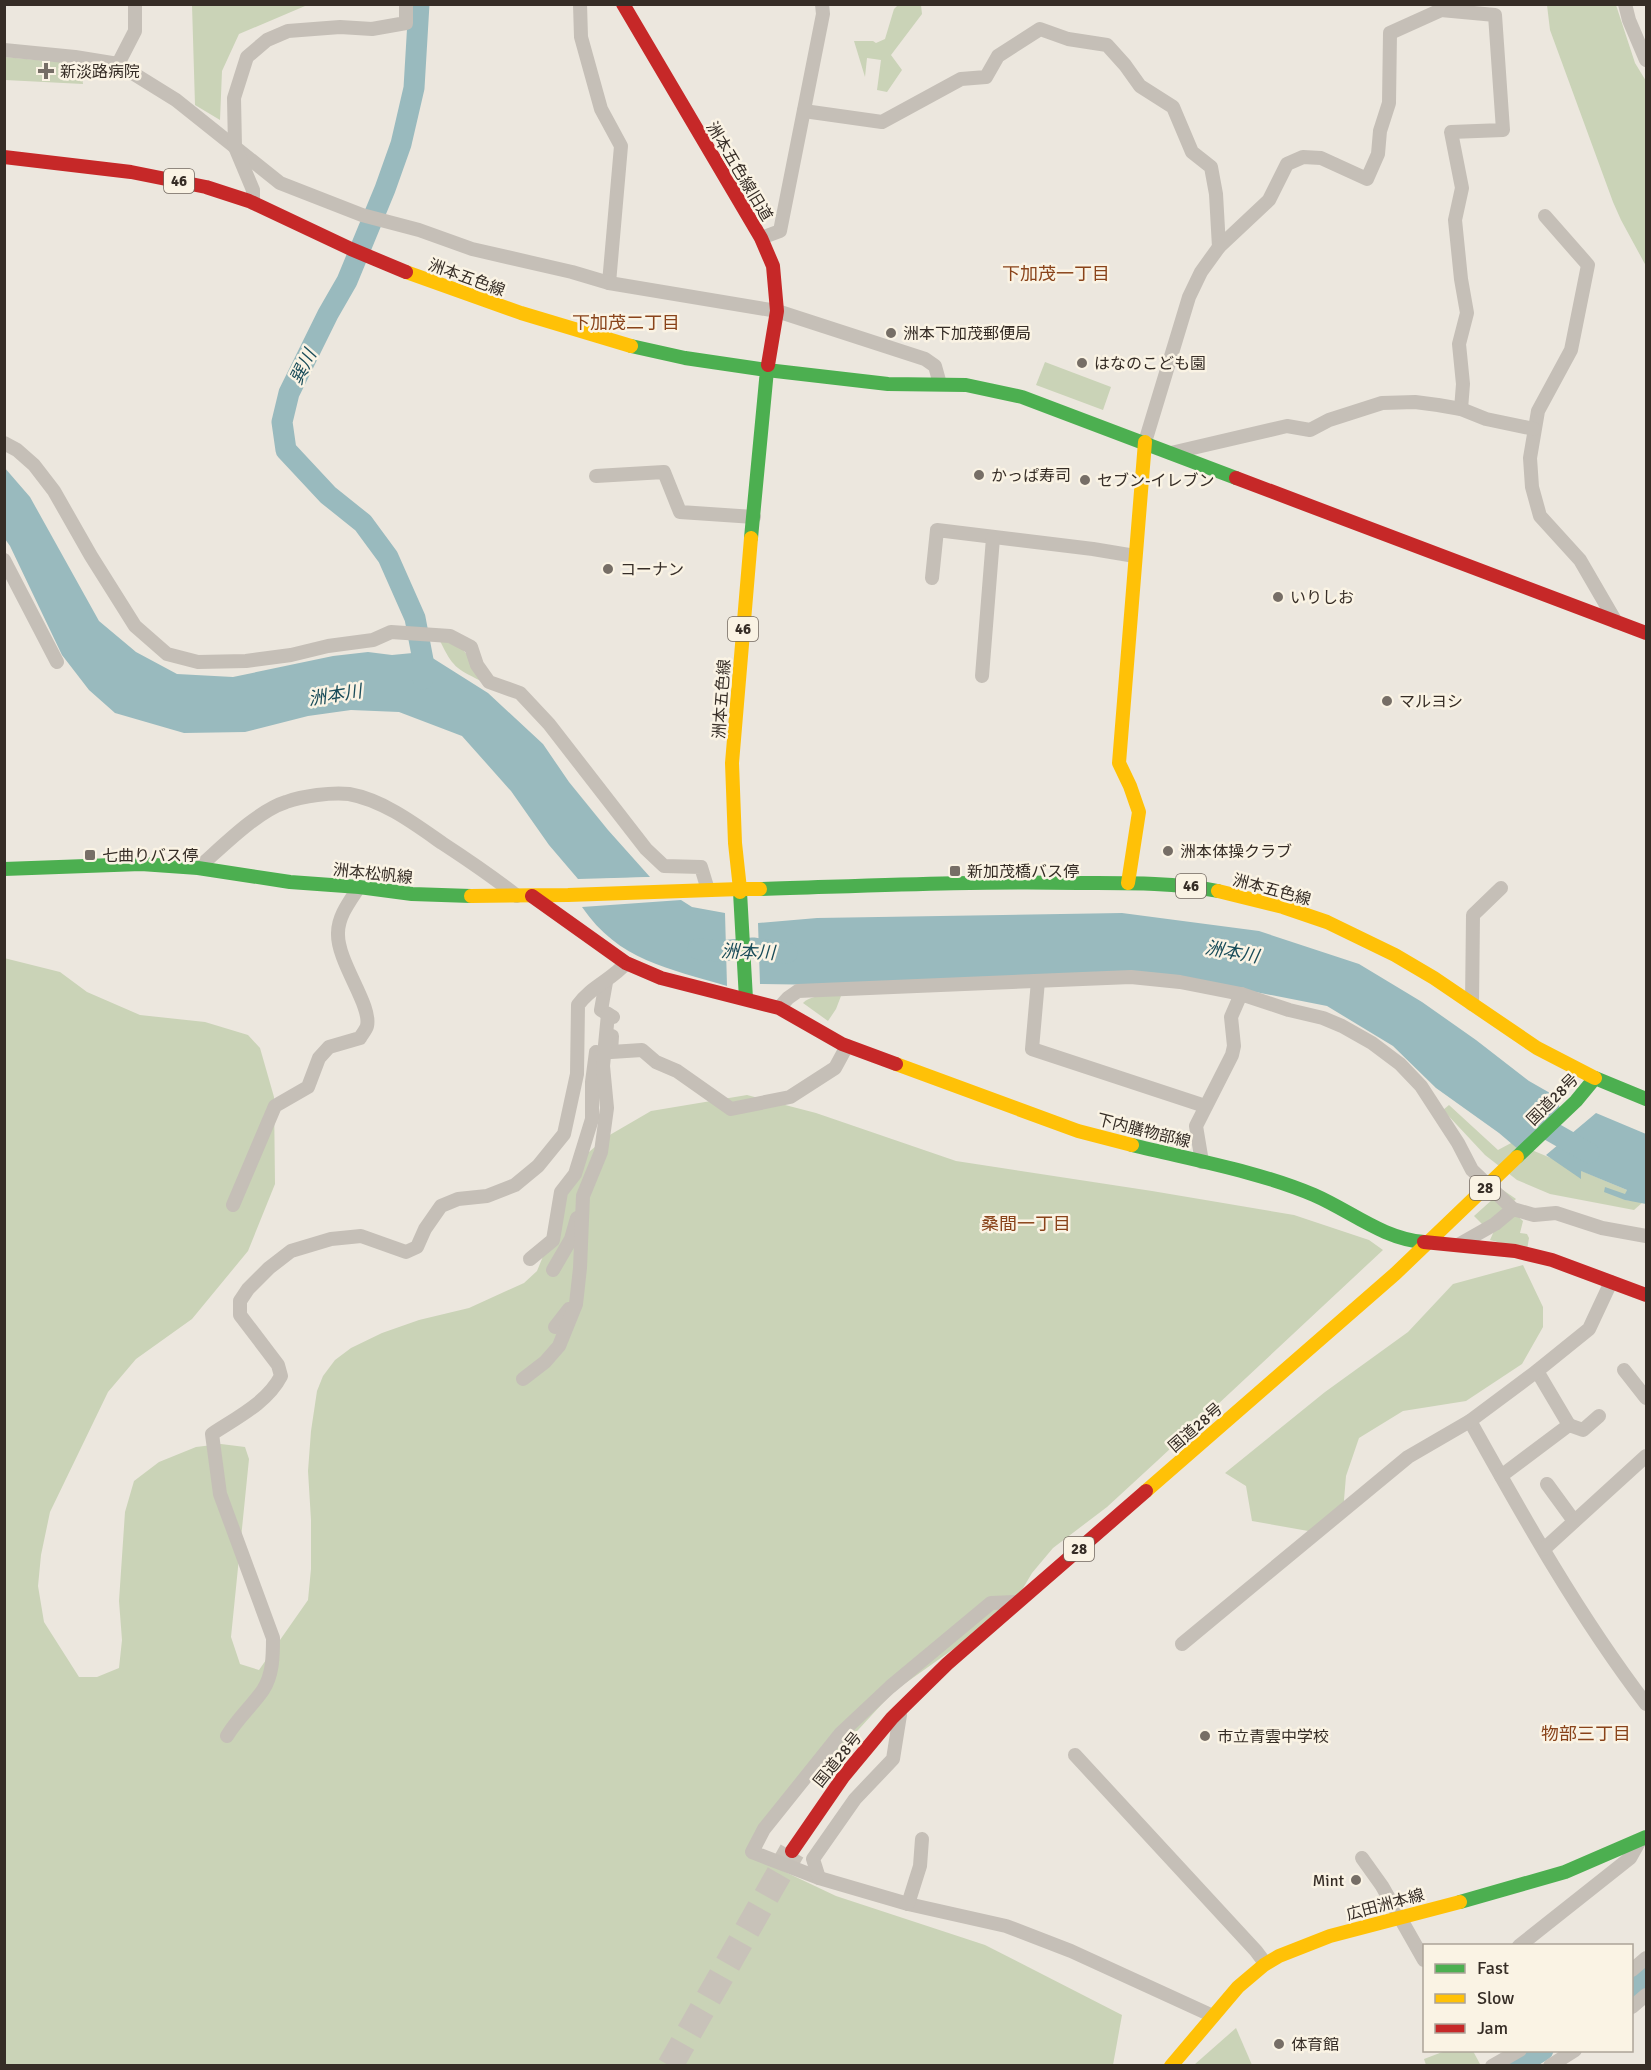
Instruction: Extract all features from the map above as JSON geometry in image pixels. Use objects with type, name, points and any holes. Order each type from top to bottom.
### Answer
[{"type":"main road","name":"洲本五色線旧道","points":[[623,4],[761,238],[773,266],[777,311],[767,370]]},
{"type":"main road","name":"洲本五色線","points":[[4,157],[146,175],[207,187],[253,203],[343,246],[465,295],[575,332],[676,357],[767,370],[732,763],[740,889],[1044,882],[1192,886],[1213,890],[1283,907],[1316,918],[1395,955],[1537,1048],[1596,1078]]},
{"type":"main road","points":[[767,370],[888,384],[966,385],[1022,397],[1647,633]]},
{"type":"main road","points":[[1128,883],[1139,812],[1119,764],[1145,442]]},
{"type":"main road","name":"洲本松帆線","points":[[4,869],[141,864],[198,867],[290,882],[412,894],[532,896],[740,889]]},
{"type":"main road","points":[[740,889],[745,994]]},
{"type":"main road","name":"下内膳物部線","points":[[532,896],[627,963],[661,978],[745,994],[779,1008],[847,1046],[1078,1131],[1285,1184],[1316,1196],[1365,1223],[1409,1241],[1515,1251],[1552,1260],[1647,1295]]},
{"type":"main road","name":"国道28号","points":[[792,1851],[849,1768],[901,1710],[947,1664],[1395,1274],[1576,1101],[1596,1078],[1647,1099]]},
{"type":"main road","name":"広田洲本線","points":[[1171,2066],[1239,1984],[1265,1963],[1296,1948],[1336,1934],[1565,1872],[1643,1840]]},
{"type":"street","points":[[118,64],[135,31],[135,4]]},
{"type":"street","points":[[253,203],[253,190],[235,147],[234,98],[247,57],[267,40],[288,31],[340,27],[372,29],[406,23],[406,4]]},
{"type":"street","points":[[580,4],[581,37],[600,109],[621,146],[609,283]]},
{"type":"street","points":[[761,238],[780,231],[823,14],[822,4]]},
{"type":"street","points":[[1625,4],[1629,20],[1647,60]]},
{"type":"street","points":[[1145,442],[1190,297],[1201,272],[1219,247],[1269,200],[1287,164],[1303,157],[1321,158],[1367,179],[1378,154],[1380,131],[1389,103],[1390,33],[1441,10],[1495,15],[1503,130],[1451,132],[1462,188],[1455,220],[1467,313],[1459,344],[1463,384],[1461,409]]},
{"type":"street","points":[[804,111],[882,122],[961,79],[986,77],[998,56],[1040,29],[1068,39],[1107,45],[1140,86],[1173,107],[1192,152],[1210,167],[1216,195],[1219,247]]},
{"type":"street","points":[[4,50],[118,64],[176,100],[279,183],[362,215],[419,230],[472,249],[609,283],[777,311],[925,359],[935,366],[940,384]]},
{"type":"street","points":[[1545,216],[1588,265],[1571,350],[1538,411],[1530,458],[1532,487],[1540,516],[1580,560],[1616,622]]},
{"type":"street","points":[[1171,453],[1287,426],[1310,430],[1329,420],[1382,403],[1415,402],[1461,409],[1486,419],[1534,429]]},
{"type":"street","points":[[4,443],[17,450],[34,465],[54,491],[135,626],[167,654],[198,662],[246,661],[374,640],[391,632],[450,636],[471,647],[477,665],[489,682],[520,693],[549,724],[646,849],[664,866],[701,867],[708,890]]},
{"type":"street","points":[[596,476],[664,472],[680,512],[754,517]]},
{"type":"street","points":[[932,578],[937,530],[1136,556]]},
{"type":"street","points":[[982,676],[993,538]]},
{"type":"street","points":[[4,560],[57,662]]},
{"type":"street","points":[[198,867],[261,814],[284,802],[325,795],[348,794],[370,800],[410,821],[495,878],[517,896]]},
{"type":"street","points":[[233,1205],[275,1106],[306,1090],[319,1058],[329,1047],[360,1038],[367,1025],[367,1014],[341,956],[338,932],[344,911],[358,887]]},
{"type":"street","points":[[1472,1004],[1473,915],[1501,888]]},
{"type":"street","points":[[227,1736],[235,1722],[264,1689],[273,1654],[273,1638],[220,1494],[213,1446],[212,1434],[265,1397],[275,1388],[281,1376],[278,1365],[240,1315],[240,1301],[248,1289],[269,1268],[291,1251],[331,1239],[361,1236],[406,1252],[417,1247],[425,1228],[441,1206],[458,1199],[487,1196],[515,1185],[538,1166],[564,1134],[577,1074],[578,1005],[584,996],[606,982],[627,963]]},
{"type":"street","points":[[779,1008],[788,998],[798,992],[1131,977],[1180,982],[1241,994],[1289,1010],[1323,1018],[1342,1026],[1372,1042],[1400,1064],[1420,1086],[1458,1143],[1472,1170],[1513,1209],[1534,1215],[1556,1213],[1602,1228],[1647,1236]]},
{"type":"street","points":[[1038,981],[1032,1049],[1204,1106]]},
{"type":"street","points":[[553,1270],[571,1239],[583,1196],[601,1152],[607,1108],[603,1066],[606,982]]},
{"type":"street","points":[[1202,1162],[1196,1126],[1204,1106],[1232,1055],[1234,1047],[1231,1017],[1241,994]]},
{"type":"street","points":[[604,1012],[614,1018],[611,1052],[642,1050],[656,1062],[677,1071],[731,1109],[790,1097],[835,1068],[847,1046]]},
{"type":"street","points":[[530,1259],[553,1240],[561,1192],[575,1174],[592,1119],[592,1082],[604,1012]]},
{"type":"street","points":[[523,1379],[545,1362],[559,1346],[576,1304],[583,1196]]},
{"type":"street","points":[[1457,1246],[1495,1224],[1513,1209]]},
{"type":"street","points":[[1182,1644],[1408,1457],[1470,1421],[1589,1329],[1611,1282]]},
{"type":"street","points":[[555,1327],[577,1298]]},
{"type":"street","points":[[1624,1370],[1647,1398]]},
{"type":"street","points":[[1537,1371],[1569,1425],[1582,1430],[1599,1416]]},
{"type":"street","points":[[1470,1421],[1544,1549],[1616,1664],[1647,1704]]},
{"type":"street","points":[[1501,1476],[1569,1425]]},
{"type":"street","points":[[1544,1549],[1647,1456]]},
{"type":"street","points":[[1547,1484],[1574,1521]]},
{"type":"street","points":[[1018,1602],[991,1603],[891,1687],[841,1733],[764,1829],[752,1852],[819,1878],[908,1904],[1006,1926],[1071,1951],[1213,2016]]},
{"type":"street","points":[[819,1878],[813,1859],[855,1799],[893,1759],[901,1710]]},
{"type":"street","points":[[1075,1755],[1265,1963]]},
{"type":"street","points":[[908,1904],[920,1866],[922,1839]]},
{"type":"street","points":[[1522,1944],[1630,1858],[1643,1840]]},
{"type":"street","points":[[1362,1858],[1423,1956]]},
{"type":"street","points":[[1633,1969],[1647,1958]]},
{"type":"street","points":[[1633,2006],[1647,1995]]},
{"type":"street","points":[[1492,2066],[1516,2052]]},
{"type":"street","points":[[1551,2066],[1572,2055]]},
{"type":"green space","points":[[304,4],[305,6],[239,34],[222,71],[220,120],[195,105],[192,5]]},
{"type":"green space","points":[[899,4],[921,5],[922,14],[891,55],[902,70],[887,92],[877,90],[881,60],[867,58],[865,77],[854,41],[876,43],[885,39],[894,9]]},
{"type":"green space","points":[[1547,5],[1616,5],[1635,63],[1646,81],[1646,266],[1613,202],[1550,30]]},
{"type":"green space","points":[[5,57],[80,64],[83,84],[5,80]]},
{"type":"green space","points":[[1045,362],[1111,387],[1103,410],[1036,385]]},
{"type":"green space","points":[[440,641],[448,641],[461,648],[481,681],[456,666]]},
{"type":"green space","points":[[4,958],[60,972],[87,992],[140,1015],[205,1022],[248,1035],[260,1048],[274,1097],[275,1184],[248,1251],[192,1319],[136,1359],[108,1392],[50,1512],[41,1555],[38,1586],[44,1622],[79,1677],[97,1677],[119,1668],[122,1640],[119,1601],[125,1512],[134,1481],[159,1462],[196,1447],[221,1444],[245,1447],[249,1459],[231,1637],[240,1664],[259,1670],[308,1600],[311,1569],[311,1520],[308,1471],[317,1391],[323,1376],[335,1360],[351,1348],[382,1333],[419,1320],[469,1308],[524,1283],[537,1271],[564,1188],[583,1157],[608,1136],[651,1111],[747,1095],[816,1113],[956,1161],[1294,1215],[1369,1240],[1383,1250],[1107,1507],[1053,1548],[1032,1573],[1019,1595],[990,1623],[893,1692],[745,1853],[836,1896],[985,1945],[1122,2015],[1113,2065],[5,2065]]},
{"type":"green space","points":[[841,996],[828,1021],[803,1003],[816,997]]},
{"type":"green space","points":[[1449,1105],[1498,1150],[1513,1142],[1627,1190],[1625,1200],[1643,1202],[1634,1210],[1550,1194],[1517,1180],[1485,1155],[1443,1110]]},
{"type":"green space","points":[[1503,1190],[1516,1199],[1486,1228],[1474,1216]]},
{"type":"green space","points":[[1513,1212],[1523,1221],[1520,1233],[1527,1234],[1529,1238],[1527,1250],[1490,1240],[1494,1231]]},
{"type":"green space","points":[[1523,1265],[1543,1307],[1543,1327],[1522,1364],[1466,1401],[1403,1411],[1359,1438],[1346,1476],[1343,1512],[1314,1532],[1252,1521],[1246,1486],[1225,1473],[1325,1392],[1408,1332],[1453,1284]]},
{"type":"green space","points":[[1236,2028],[1252,2065],[1194,2065]]},
{"type":"green space","points":[[1442,2052],[1474,2052],[1480,2064],[1475,2066],[1426,2065],[1424,2059]]},
{"type":"water","points":[[4,467],[30,497],[99,621],[136,652],[177,674],[233,677],[333,656],[368,652],[392,655],[423,652],[488,693],[543,744],[569,782],[650,877],[578,879],[549,845],[511,791],[462,736],[399,712],[351,710],[308,716],[245,732],[184,733],[115,713],[89,690],[62,655],[5,539]]},
{"type":"water","points":[[681,900],[692,907],[725,913],[727,986],[665,967],[629,951],[612,940],[582,907]]},
{"type":"water","points":[[1122,913],[1259,931],[1359,964],[1422,1002],[1529,1081],[1550,1093],[1561,1109],[1519,1150],[1436,1088],[1393,1046],[1327,1006],[1169,975],[896,986],[760,984],[758,923],[817,918]]},
{"type":"water","points":[[1596,1113],[1646,1134],[1646,1204],[1625,1200],[1604,1192],[1605,1187],[1625,1194],[1627,1190],[1581,1171],[1581,1179],[1546,1155]]},
{"type":"pier","points":[[653,877],[650,880],[578,882],[574,880]]},
{"type":"waterway","name":"巽川","points":[[419,4],[414,88],[401,144],[347,281],[289,393],[282,422],[286,450],[328,495],[363,523],[388,557],[415,618],[423,660],[423,679]]},
{"type":"waterway","name":"洲本川","points":[[698,949],[719,951],[753,948],[787,953]]},
{"type":"waterway","name":"洲本川","points":[[1533,1121],[1589,1153]]},
{"type":"waterway","points":[[1633,1990],[1646,1978]]},
{"type":"waterway","points":[[1517,2066],[1540,2052]]},
{"type":"tunnel","points":[[670,2066],[792,1851]]},
{"type":"traffic: fast","points":[[631,346],[685,358],[767,370],[751,538]]},
{"type":"traffic: fast","points":[[768,365],[767,370],[888,384],[966,385],[1022,397],[1236,478]]},
{"type":"traffic: fast","points":[[4,869],[141,864],[198,868],[290,882],[412,894],[471,896]]},
{"type":"traffic: fast","points":[[760,889],[1038,883],[1148,884],[1218,891]]},
{"type":"traffic: fast","points":[[740,892],[746,999]]},
{"type":"traffic: fast","points":[[1517,1157],[1576,1101],[1595,1078],[1646,1099]]},
{"type":"traffic: fast","points":[[1132,1145],[1270,1179],[1328,1201],[1395,1236],[1424,1242]]},
{"type":"traffic: fast","points":[[1460,1902],[1565,1872],[1646,1837]]},
{"type":"traffic: slow","points":[[406,272],[521,313],[631,346]]},
{"type":"traffic: slow","points":[[1128,883],[1139,812],[1119,763],[1145,442]]},
{"type":"traffic: slow","points":[[751,538],[732,763],[735,843],[740,889],[760,889]]},
{"type":"traffic: slow","points":[[471,896],[740,889],[740,892]]},
{"type":"traffic: slow","points":[[1218,891],[1283,907],[1327,922],[1395,955],[1434,978],[1537,1048],[1595,1078]]},
{"type":"traffic: slow","points":[[896,1064],[1078,1131],[1132,1145]]},
{"type":"traffic: slow","points":[[1146,1491],[1395,1274],[1517,1157]]},
{"type":"traffic: slow","points":[[1171,2066],[1238,1987],[1264,1965],[1279,1956],[1330,1936],[1460,1902]]},
{"type":"traffic: jam","points":[[623,4],[761,238],[773,266],[777,311],[768,365]]},
{"type":"traffic: jam","points":[[4,157],[131,172],[206,187],[249,201],[406,272]]},
{"type":"traffic: jam","points":[[1236,478],[1646,633]]},
{"type":"traffic: jam","points":[[532,896],[626,963],[661,978],[779,1008],[842,1044],[896,1064]]},
{"type":"traffic: jam","points":[[1424,1242],[1515,1251],[1552,1260],[1646,1295]]},
{"type":"traffic: jam","points":[[792,1851],[843,1777],[892,1718],[947,1664],[1146,1491]]},
{"type":"place","name":"新淡路病院","points":[[46,71]]},
{"type":"place","name":"洲本下加茂郵便局","points":[[891,333]]},
{"type":"place","name":"はなのこども園","points":[[1082,363]]},
{"type":"place","name":"かっぱ寿司","points":[[979,475]]},
{"type":"place","name":"セブン-イレブン","points":[[1085,480]]},
{"type":"place","name":"コーナン","points":[[608,569]]},
{"type":"place","name":"いりしお","points":[[1278,597]]},
{"type":"place","name":"マルヨシ","points":[[1387,701]]},
{"type":"place","name":"洲本体操クラブ","points":[[1168,851]]},
{"type":"place","name":"七曲りバス停","points":[[90,855]]},
{"type":"place","name":"新加茂橋バス停","points":[[955,871]]},
{"type":"place","name":"市立青雲中学校","points":[[1205,1736]]},
{"type":"place","name":"Mint","points":[[1356,1880]]},
{"type":"place","name":"体育館","points":[[1279,2044]]},
{"type":"district","name":"下加茂一丁目","points":[[1056,274]]},
{"type":"district","name":"下加茂二丁目","points":[[626,323]]},
{"type":"district","name":"桑間一丁目","points":[[1026,1224]]},
{"type":"district","name":"物部三丁目","points":[[1586,1734]]}]
